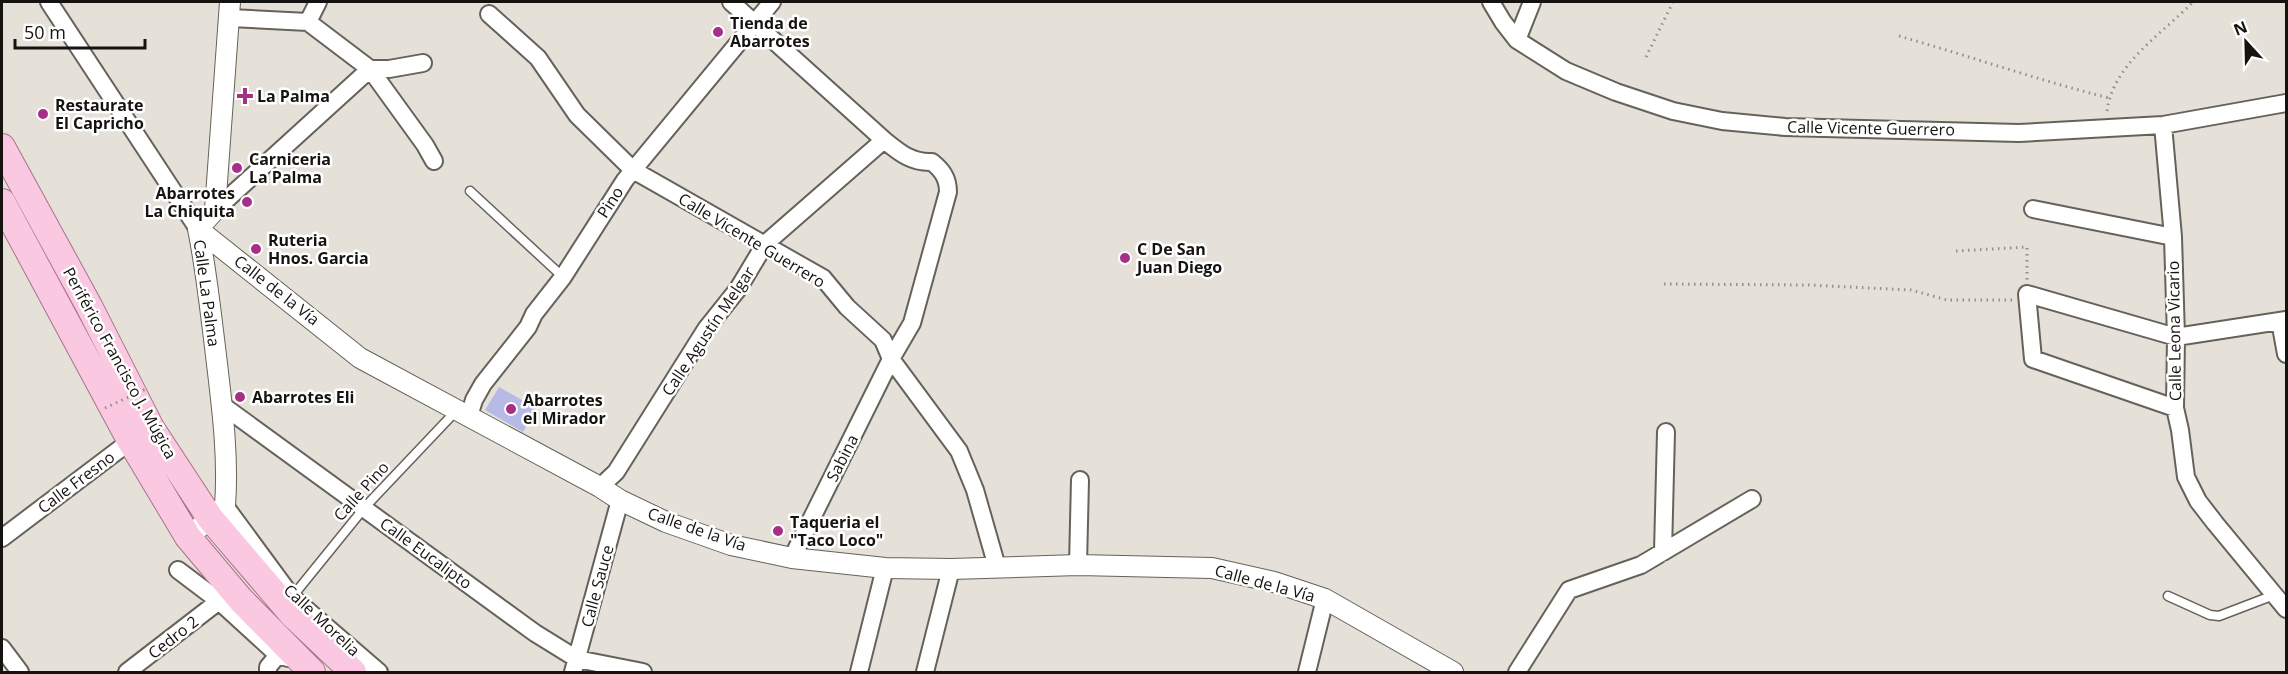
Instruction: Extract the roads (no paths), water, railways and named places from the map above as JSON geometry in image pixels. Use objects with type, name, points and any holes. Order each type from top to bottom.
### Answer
[{"type":"main road","name":"Periférico Francisco J. Múgica","points":[[2,147],[89,306],[141,434],[188,537],[297,663]]},
{"type":"main road","name":"Periférico Francisco J. Múgica","points":[[2,202],[141,434],[217,512],[292,614],[353,672]]},
{"type":"street","name":"Calle de la Vía","points":[[49,2],[198,229],[360,358],[600,487],[620,500],[666,522],[731,544],[792,558],[885,568],[951,569],[1078,565],[1212,567],[1274,582],[1325,599],[1453,672]]},
{"type":"street","points":[[308,22],[318,2]]},
{"type":"street","points":[[731,2],[884,140]]},
{"type":"street","name":"Pino","points":[[464,413],[563,277],[604,211],[633,170],[771,2]]},
{"type":"street","name":"Calle Vicente Guerrero","points":[[1491,2],[1517,40],[1566,71],[1616,92],[1673,111],[1722,121],[1785,127],[2019,133],[2163,125],[2286,103]]},
{"type":"street","points":[[1517,40],[1532,2]]},
{"type":"street","points":[[215,210],[230,10],[308,22],[370,69],[434,161]]},
{"type":"street","name":"Calle Vicente Guerrero","points":[[489,15],[538,57],[577,116],[633,170],[822,278],[847,307],[883,340],[891,359],[959,451],[975,490],[997,567]]},
{"type":"street","points":[[215,210],[370,69],[389,69],[423,63]]},
{"type":"street","name":"Calle Leona Vicario","points":[[2163,125],[2173,237],[2176,337],[2175,408],[2186,477],[2198,501],[2286,609]]},
{"type":"street","name":"Sabina","points":[[792,558],[891,359],[912,323],[948,192],[948,183],[932,162],[919,162],[906,157],[884,140]]},
{"type":"street","name":"Calle Agustín Melgar","points":[[600,487],[616,472],[706,328],[738,289],[765,244],[884,140]]},
{"type":"street","points":[[2032,209],[2173,237]]},
{"type":"street","name":"Calle La Palma","points":[[215,210],[198,229],[222,405],[226,488],[217,512]]},
{"type":"street","points":[[2175,408],[2033,359],[2027,297],[2176,337],[2283,321],[2286,354]]},
{"type":"street","name":"Calle Eucalipto","points":[[222,405],[365,507],[535,633],[575,666],[643,672]]},
{"type":"street","points":[[1663,552],[1666,432]]},
{"type":"street","name":"Calle Fresno","points":[[2,538],[141,434]]},
{"type":"street","points":[[1078,565],[1080,480]]},
{"type":"street","points":[[1517,672],[1569,590],[1641,565],[1752,499]]},
{"type":"street","name":"Calle Sauce","points":[[575,666],[620,500]]},
{"type":"street","points":[[188,537],[217,512]]},
{"type":"street","name":"Calle Morelia","points":[[217,512],[292,597],[379,672]]},
{"type":"street","points":[[859,672],[885,568]]},
{"type":"street","points":[[925,672],[951,569]]},
{"type":"street","points":[[178,570],[297,663]]},
{"type":"street","points":[[1307,672],[1325,599]]},
{"type":"street","name":"Cedro 2","points":[[128,672],[219,601]]},
{"type":"street","points":[[2,648],[20,672]]},
{"type":"street","points":[[268,672],[268,667],[297,663]]},
{"type":"lane","points":[[470,190],[563,277]]},
{"type":"lane","name":"Calle Pino","points":[[292,597],[365,507],[464,413]]},
{"type":"lane","points":[[2168,596],[2210,615],[2219,616],[2274,595]]},
{"type":"place","name":"Tienda de Abarrotes","points":[[718,32]]},
{"type":"place","name":"La Palma","points":[[245,96]]},
{"type":"place","name":"Restaurate El Capricho","points":[[43,114]]},
{"type":"place","name":"Carniceria La Palma","points":[[237,168]]},
{"type":"place","name":"Abarrotes La Chiquita","points":[[247,202]]},
{"type":"place","name":"Ruteria Hnos. Garcia","points":[[256,249]]},
{"type":"place","name":"C De San Juan Diego","points":[[1125,258]]},
{"type":"place","name":"Abarrotes Eli","points":[[240,397]]},
{"type":"place","name":"Abarrotes el Mirador","points":[[511,409]]},
{"type":"place","name":"Taqueria el \"Taco Loco\"","points":[[778,531]]}]
